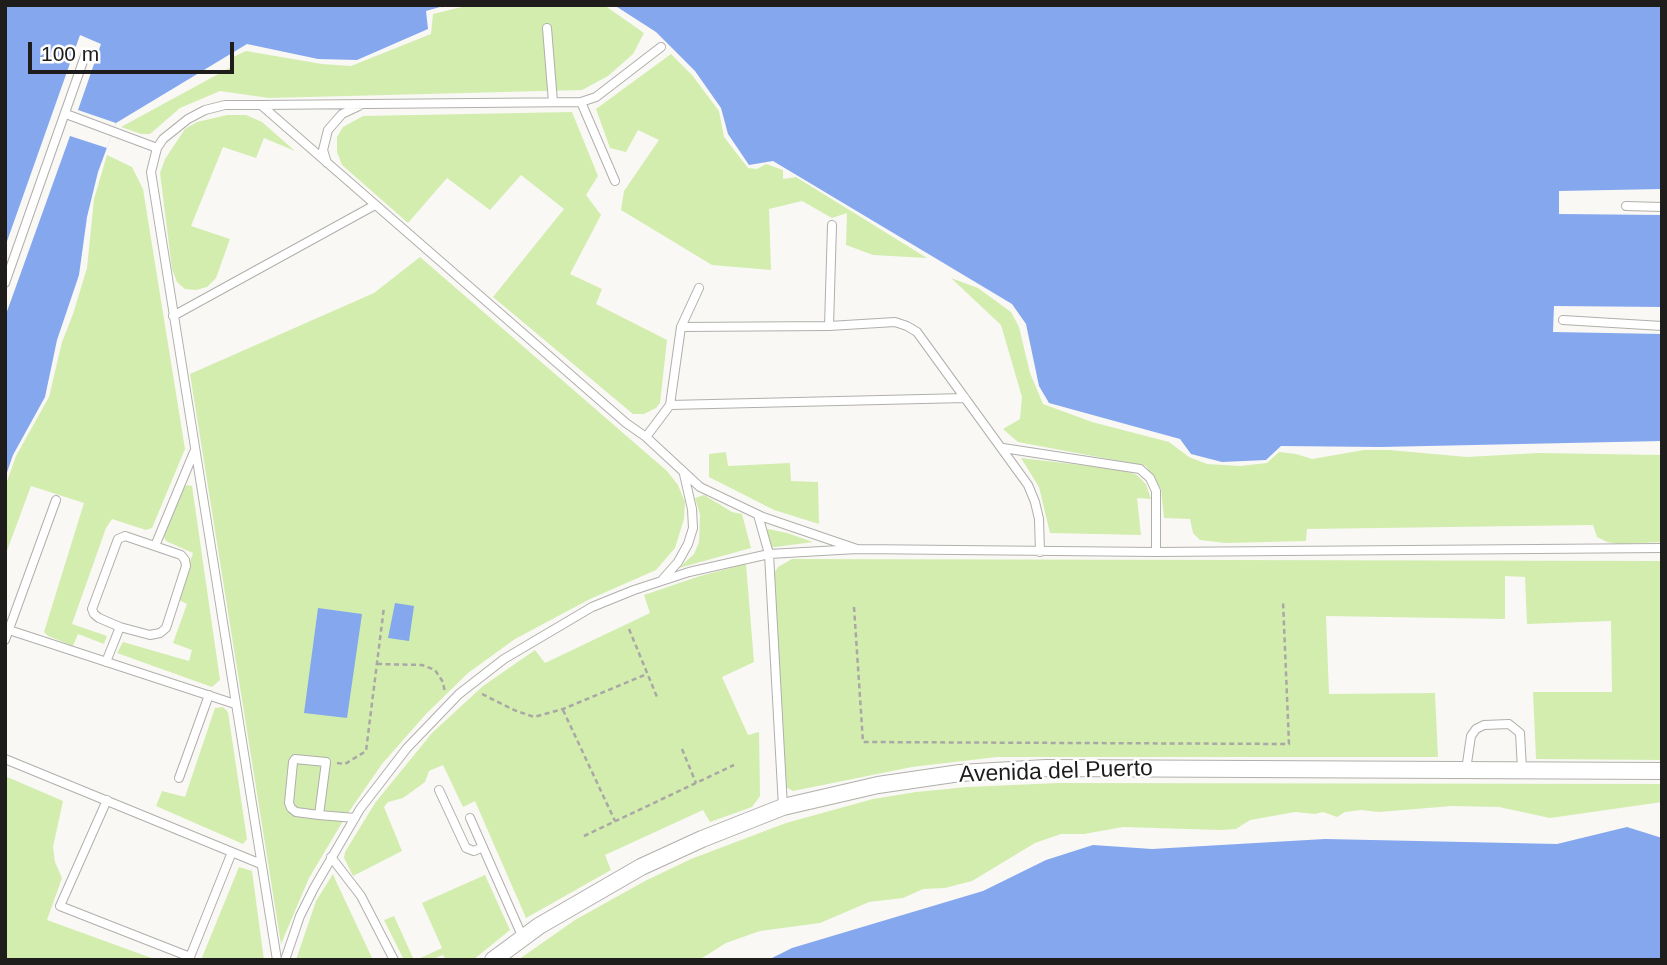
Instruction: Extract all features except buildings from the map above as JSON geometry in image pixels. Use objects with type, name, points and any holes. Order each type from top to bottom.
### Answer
[{"type":"street","name":"Avenida del Puerto","points":[[494,960],[539,926],[641,867],[702,839],[783,807],[878,785],[960,773],[1046,768],[1662,771]]},
{"type":"lane","points":[[547,28],[552,102]]},
{"type":"lane","points":[[276,960],[151,172],[157,148],[172,131],[205,110],[225,105],[581,102],[596,97],[662,47]]},
{"type":"lane","points":[[5,283],[86,53]]},
{"type":"lane","points":[[581,102],[615,181]]},
{"type":"lane","points":[[327,163],[323,150],[328,130],[342,114],[364,104]]},
{"type":"lane","points":[[261,106],[626,423],[646,437],[700,487],[758,515],[857,550]]},
{"type":"lane","points":[[66,114],[157,148]]},
{"type":"lane","points":[[173,316],[375,205]]},
{"type":"lane","points":[[1626,206],[1662,207]]},
{"type":"lane","points":[[828,326],[832,225]]},
{"type":"lane","points":[[646,437],[670,405],[681,327],[699,288]]},
{"type":"lane","points":[[1563,320],[1662,326]]},
{"type":"lane","points":[[681,327],[828,326],[895,322],[917,332],[1028,485],[1035,502],[1040,552]]},
{"type":"lane","points":[[670,405],[965,398]]},
{"type":"lane","points":[[1003,449],[1140,469],[1150,478],[1156,491],[1156,552]]},
{"type":"lane","points":[[155,546],[195,450]]},
{"type":"lane","points":[[661,581],[678,562],[693,528],[692,509],[684,474]]},
{"type":"lane","points":[[5,640],[57,500]]},
{"type":"lane","points":[[758,515],[769,554],[783,807]]},
{"type":"lane","points":[[125,536],[155,546],[181,555],[186,566],[166,628],[160,633],[150,635],[99,618],[92,609],[118,539],[125,536]]},
{"type":"lane","points":[[285,960],[300,916],[355,818],[376,786],[407,748],[444,709],[481,675],[528,643],[611,598],[661,581],[769,554],[857,550],[1156,552],[1662,548]]},
{"type":"lane","points":[[106,662],[120,627]]},
{"type":"lane","points":[[9,630],[236,704]]},
{"type":"lane","points":[[179,778],[209,695]]},
{"type":"lane","points":[[1466,770],[1471,736],[1476,729],[1484,725],[1509,724],[1520,733],[1522,769]]},
{"type":"lane","points":[[318,815],[326,762],[299,758],[293,762],[289,803],[291,808],[296,812],[318,815],[355,818]]},
{"type":"lane","points":[[5,759],[261,864]]},
{"type":"lane","points":[[439,790],[466,848],[474,851],[483,847]]},
{"type":"lane","points":[[107,800],[60,906],[190,957],[232,852]]},
{"type":"lane","points":[[470,818],[523,938]]},
{"type":"lane","points":[[331,857],[361,896],[394,960]]},
{"type":"path","points":[[854,607],[863,741],[1289,744],[1283,601]]},
{"type":"path","points":[[326,762],[345,764],[366,751],[384,607]]},
{"type":"path","points":[[629,629],[657,697]]},
{"type":"path","points":[[377,664],[422,665],[435,670],[443,682],[446,695]]},
{"type":"path","points":[[482,694],[534,717],[563,709],[647,674]]},
{"type":"path","points":[[563,709],[615,821]]},
{"type":"path","points":[[682,749],[696,783]]},
{"type":"path","points":[[584,836],[734,765]]},
{"type":"green space","points":[[470,5],[604,5],[644,33],[633,54],[608,76],[582,90],[269,98],[220,91],[180,108],[150,134],[141,134],[121,127],[233,66],[231,58],[246,51],[322,64],[351,66],[431,34],[433,14]]},
{"type":"green space","points":[[671,54],[692,75],[719,111],[724,137],[748,168],[757,169],[766,164],[783,170],[783,179],[796,177],[927,258],[873,255],[846,245],[847,213],[832,218],[802,201],[769,209],[771,270],[712,265],[621,210],[624,191],[659,140],[638,130],[626,152],[610,148],[596,109]]},
{"type":"green space","points":[[572,112],[598,176],[586,195],[601,215],[570,274],[602,289],[596,304],[667,340],[660,403],[644,414],[633,414],[493,297],[564,209],[521,175],[490,210],[447,178],[408,223],[342,165],[337,152],[337,137],[343,127],[363,116]]},
{"type":"green space","points":[[227,115],[246,115],[262,122],[295,151],[264,138],[256,158],[223,147],[191,226],[230,239],[216,278],[207,287],[185,289],[177,282],[172,269],[160,173],[165,159],[185,129],[197,122]]},
{"type":"green space","points":[[107,155],[132,167],[143,189],[185,449],[152,528],[146,530],[112,519],[106,528],[72,624],[107,636],[104,644],[78,634],[73,646],[44,632],[84,503],[31,486],[5,556],[5,487],[16,456],[49,397],[62,342],[87,268],[94,199]]},
{"type":"green space","points":[[420,257],[667,471],[678,485],[685,502],[684,519],[675,548],[656,570],[590,599],[515,639],[468,673],[426,714],[382,764],[346,816],[309,878],[281,944],[190,374],[374,293]]},
{"type":"green space","points":[[951,278],[978,288],[1011,312],[1019,327],[1030,373],[1043,404],[1092,422],[1169,442],[1189,457],[1207,464],[1240,466],[1267,463],[1279,452],[1312,459],[1364,450],[1467,457],[1538,453],[1662,455],[1662,542],[1607,542],[1597,537],[1593,525],[1307,529],[1306,541],[1226,543],[1200,540],[1193,533],[1190,519],[1164,518],[1161,489],[1146,466],[1018,442],[1003,429],[1020,419],[1022,397],[1001,325]]},
{"type":"green space","points":[[726,452],[728,466],[790,463],[791,481],[818,482],[819,524],[774,510],[709,477],[709,454]]},
{"type":"green space","points":[[1021,458],[1124,470],[1137,475],[1146,484],[1151,499],[1137,498],[1141,535],[1050,533],[1039,487]]},
{"type":"green space","points":[[187,485],[192,486],[220,680],[212,687],[117,653],[123,642],[189,661],[192,650],[173,643],[187,604],[177,599],[193,553],[166,541],[164,537]]},
{"type":"green space","points":[[704,495],[732,512],[742,514],[751,548],[679,568],[694,554],[699,542],[700,515],[695,498]]},
{"type":"green space","points":[[763,528],[787,533],[813,542],[768,548]]},
{"type":"green space","points":[[792,559],[1662,561],[1662,760],[1536,759],[1533,692],[1612,692],[1611,621],[1527,624],[1525,577],[1505,576],[1505,619],[1326,616],[1329,694],[1435,693],[1438,757],[997,757],[912,767],[793,791],[786,787],[783,779],[772,577],[778,567]]},
{"type":"green space","points":[[746,564],[754,662],[722,677],[748,735],[759,732],[760,796],[752,807],[710,822],[703,810],[605,855],[611,870],[526,918],[475,801],[463,807],[443,765],[429,771],[425,782],[403,798],[388,802],[384,807],[402,851],[353,876],[344,858],[345,852],[375,803],[432,733],[483,686],[535,650],[545,663],[650,613],[644,595]]},
{"type":"green space","points":[[223,707],[228,712],[247,839],[243,844],[156,806],[162,791],[185,797],[215,708]]},
{"type":"green space","points":[[5,776],[63,801],[53,847],[55,862],[62,878],[47,920],[157,960],[5,960]]},
{"type":"green space","points":[[1059,783],[1662,784],[1662,802],[1550,818],[1499,807],[1452,806],[1379,812],[1361,810],[1345,812],[1337,817],[1323,812],[1295,812],[1250,820],[1236,829],[1123,827],[1084,834],[1061,834],[1035,843],[972,881],[945,888],[923,889],[903,898],[869,902],[820,923],[760,931],[726,943],[699,960],[518,960],[575,920],[645,881],[691,859],[786,823],[873,799],[916,792]]},
{"type":"green space","points":[[239,867],[252,871],[264,960],[201,960]]},
{"type":"green space","points":[[333,874],[373,960],[296,960],[316,901]]},
{"type":"green space","points":[[485,875],[510,930],[473,960],[446,960],[443,955],[430,960],[416,960],[442,948],[422,903]]},
{"type":"green space","points":[[394,916],[414,960],[404,960],[384,920]]},
{"type":"water","points":[[5,5],[447,5],[426,11],[428,29],[357,60],[318,59],[247,44],[116,123],[98,172],[87,217],[79,275],[57,340],[45,397],[13,455],[5,478]]},
{"type":"water","points":[[614,5],[1662,5],[1662,441],[1380,447],[1281,446],[1266,460],[1222,462],[1191,454],[1180,439],[1049,403],[1039,386],[1026,324],[1012,304],[773,161],[749,165],[728,134],[721,108],[695,71],[656,32]]},
{"type":"water","points":[[395,603],[414,606],[409,641],[388,638]]},
{"type":"water","points":[[318,608],[362,614],[347,718],[304,713]]},
{"type":"water","points":[[1627,827],[1662,838],[1662,960],[768,960],[792,948],[983,891],[1046,860],[1093,845],[1152,849],[1325,839],[1557,844]]},
{"type":"pier","points":[[80,35],[101,44],[78,110],[116,123],[107,148],[70,136],[5,317],[5,247]]},
{"type":"pier","points":[[1662,189],[1662,215],[1559,214],[1559,191]]},
{"type":"pier","points":[[1554,306],[1662,307],[1662,334],[1553,332]]}]
